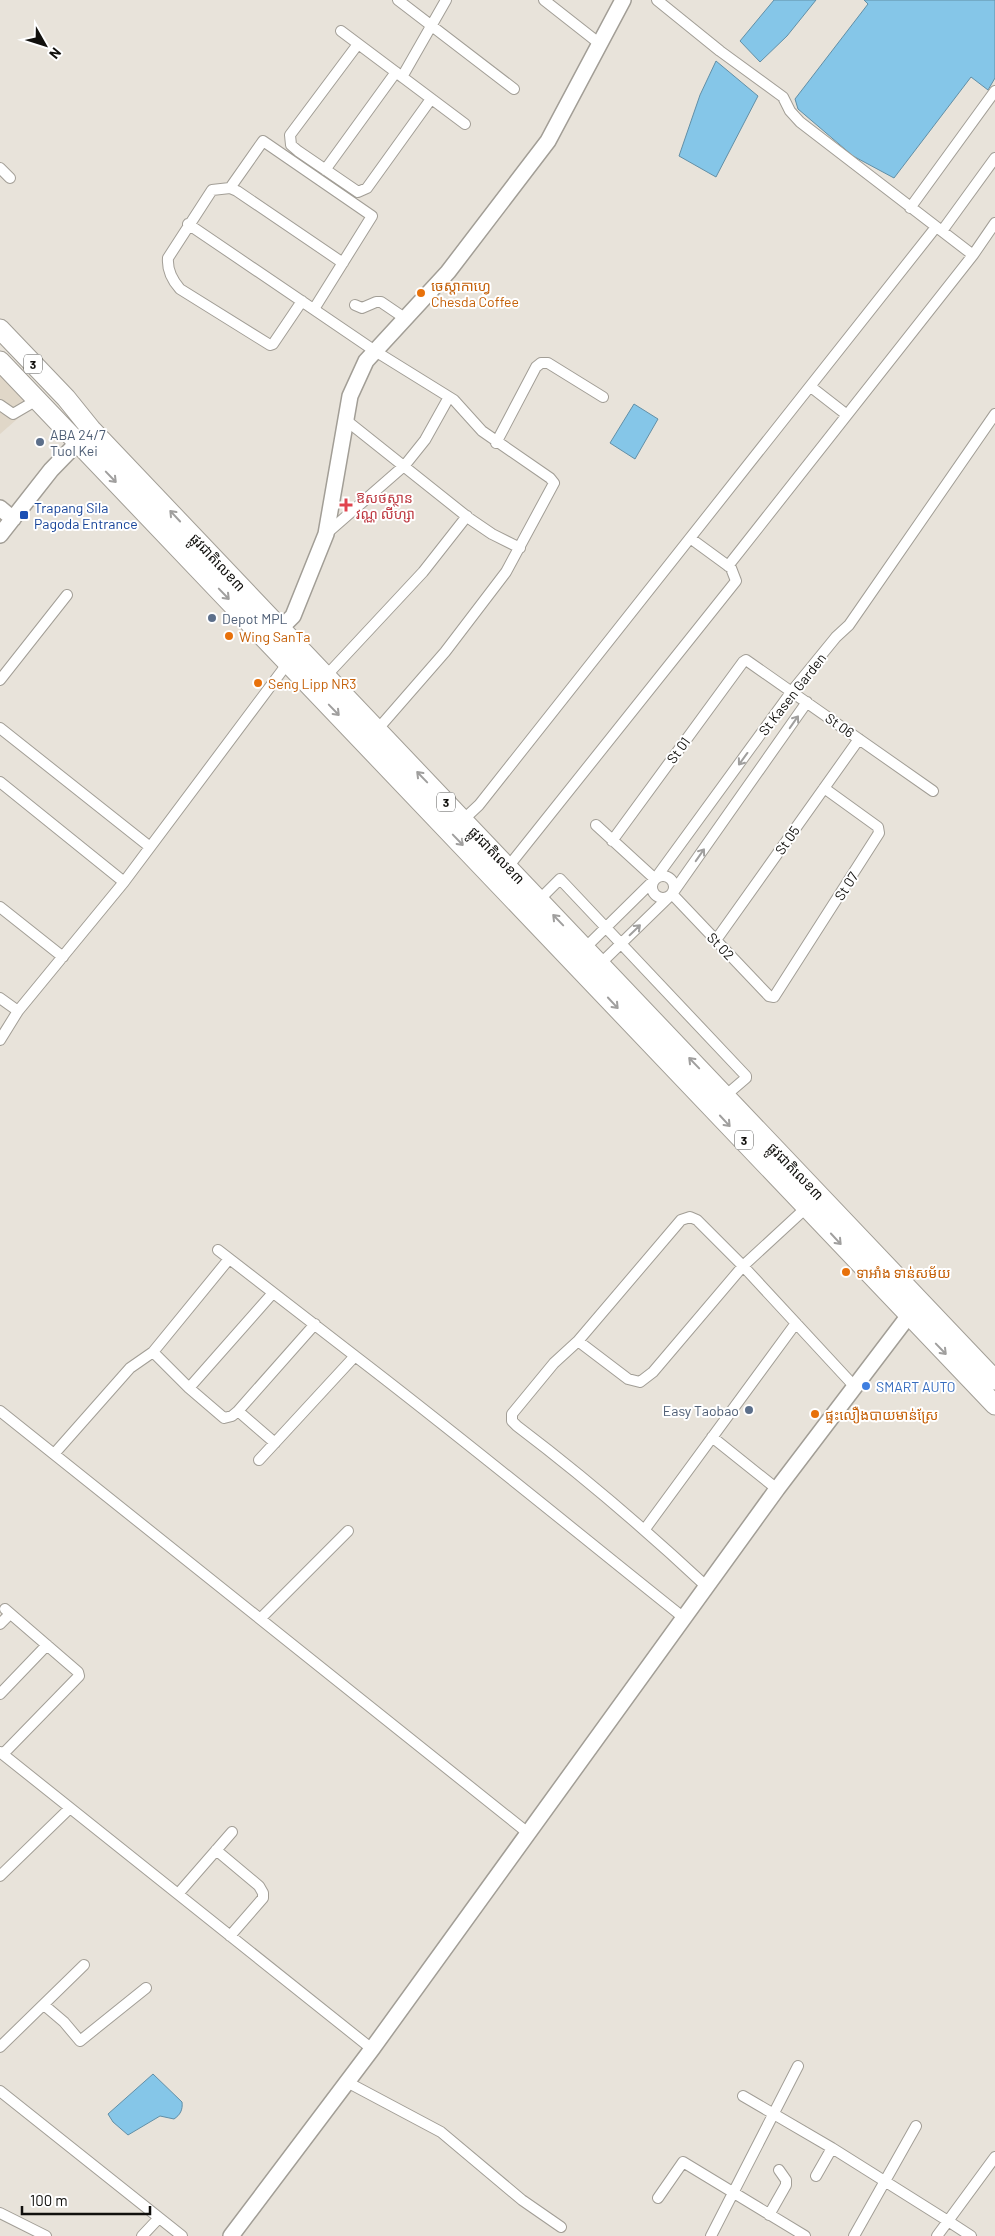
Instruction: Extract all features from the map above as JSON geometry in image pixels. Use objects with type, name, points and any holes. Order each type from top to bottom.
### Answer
[{"type":"highway","name":"ផ្លូវជាតិលេខ៣","points":[[0,329],[66,398],[274,634]]},
{"type":"highway","name":"ផ្លូវជាតិលេខ៣","points":[[0,360],[77,442],[274,634],[579,954],[807,1207],[995,1380]]},
{"type":"highway","name":"ផ្លូវជាតិលេខ៣","points":[[295,656],[326,676],[539,900],[579,954]]},
{"type":"highway","name":"ផ្លូវជាតិលេខ៣","points":[[594,970],[725,1096],[914,1307],[995,1405]]},
{"type":"street","points":[[398,0],[514,89]]},
{"type":"street","points":[[325,170],[399,75],[446,0]]},
{"type":"street","points":[[544,0],[600,44]]},
{"type":"street","points":[[274,634],[293,616],[326,534],[350,396],[366,361],[448,272],[548,141],[623,0]]},
{"type":"street","points":[[657,0],[720,51],[783,97],[790,111],[800,122],[973,255]]},
{"type":"street","points":[[341,31],[465,124]]},
{"type":"street","points":[[358,44],[290,135],[291,145],[358,192],[367,188],[431,99]]},
{"type":"street","points":[[910,208],[995,91]]},
{"type":"street","points":[[230,188],[263,141],[372,217],[314,309]]},
{"type":"street","points":[[463,820],[479,805],[690,538],[995,158]]},
{"type":"street","points":[[0,168],[10,178]]},
{"type":"street","points":[[302,301],[274,344],[270,345],[184,293],[172,278],[168,258],[188,224],[212,190],[230,188],[237,191],[343,263]]},
{"type":"street","points":[[728,566],[973,255],[995,223]]},
{"type":"street","points":[[188,224],[376,351],[449,397],[496,443],[550,478],[554,483],[506,572],[445,652],[377,730]]},
{"type":"street","points":[[356,304],[362,308],[376,302],[381,302],[406,319]]},
{"type":"street","points":[[496,443],[536,367],[541,363],[548,363],[603,397]]},
{"type":"street","points":[[811,387],[847,414]]},
{"type":"street","points":[[326,534],[404,465],[425,440],[449,397]]},
{"type":"street","points":[[0,405],[13,414],[37,400]]},
{"type":"street","name":"St Kasen Garden","points":[[579,954],[655,879],[792,691],[836,637],[849,625],[995,414]]},
{"type":"street","points":[[347,421],[467,516],[492,534],[520,548]]},
{"type":"street","points":[[0,535],[51,470],[92,428]]},
{"type":"street","points":[[0,508],[13,519]]},
{"type":"street","points":[[326,676],[423,572],[467,516]]},
{"type":"street","points":[[508,867],[731,590],[736,581],[736,576],[728,566],[690,538]]},
{"type":"street","points":[[0,680],[67,595]]},
{"type":"street","points":[[0,1040],[18,1011],[124,882],[295,656]]},
{"type":"street","name":"St 06","points":[[746,660],[933,791]]},
{"type":"street","name":"St 01","points":[[612,841],[746,660]]},
{"type":"street","name":"St Kasen Garden","points":[[594,970],[672,894],[807,702]]},
{"type":"street","points":[[0,728],[150,847]]},
{"type":"street","name":"St 05","points":[[716,940],[859,739]]},
{"type":"street","points":[[0,782],[124,882]]},
{"type":"street","name":"St 07","points":[[771,997],[774,997],[879,833],[878,827],[824,788]]},
{"type":"street","points":[[596,825],[655,879]]},
{"type":"street","points":[[662,876],[670,878],[674,884],[672,894],[662,898],[656,895],[652,886],[655,879],[662,876]]},
{"type":"street","points":[[539,900],[560,879],[607,927],[746,1076],[725,1096]]},
{"type":"street","name":"St 02","points":[[672,894],[771,997]]},
{"type":"street","points":[[0,907],[63,957]]},
{"type":"street","points":[[0,998],[18,1011]]},
{"type":"street","points":[[578,1341],[628,1379],[640,1382],[653,1372],[744,1266],[807,1207]]},
{"type":"street","points":[[707,1587],[645,1529],[576,1471],[512,1421],[512,1414],[554,1363],[578,1341],[681,1220],[690,1217],[697,1220],[744,1266],[855,1387]]},
{"type":"street","points":[[218,1250],[272,1294],[315,1324],[446,1426],[684,1618]]},
{"type":"street","points":[[54,1454],[130,1368],[153,1352],[229,1259]]},
{"type":"street","points":[[189,1388],[272,1294]]},
{"type":"street","points":[[231,2236],[372,2049],[777,1489],[914,1307]]},
{"type":"street","points":[[645,1529],[796,1323]]},
{"type":"street","points":[[153,1352],[189,1388],[224,1418],[232,1416],[238,1411],[315,1324]]},
{"type":"street","points":[[259,1460],[355,1356]]},
{"type":"street","points":[[0,1411],[528,1833]]},
{"type":"street","points":[[238,1411],[275,1443]]},
{"type":"street","points":[[712,1437],[777,1489]]},
{"type":"street","points":[[260,1619],[348,1531]]},
{"type":"street","points":[[0,1624],[8,1611],[78,1672],[79,1676],[2,1753],[372,2049]]},
{"type":"street","points":[[0,1694],[47,1645]]},
{"type":"street","points":[[0,1876],[70,1808]]},
{"type":"street","points":[[178,1894],[232,1832]]},
{"type":"street","points":[[216,1850],[259,1886],[264,1893],[263,1898],[230,1936]]},
{"type":"street","points":[[0,2047],[84,1965]]},
{"type":"street","points":[[44,2005],[64,2022],[80,2041],[146,1988]]},
{"type":"street","points":[[711,2236],[798,2066]]},
{"type":"street","points":[[347,2082],[441,2132],[522,2200],[561,2227]]},
{"type":"street","points":[[0,2091],[104,2172],[158,2219],[182,2236]]},
{"type":"street","points":[[743,2096],[772,2115],[832,2148],[971,2236]]},
{"type":"street","points":[[854,2236],[916,2126]]},
{"type":"street","points":[[816,2176],[832,2148]]},
{"type":"street","points":[[937,2236],[995,2157]]},
{"type":"street","points":[[658,2198],[683,2162],[805,2236]]},
{"type":"street","points":[[769,2215],[786,2185],[786,2180],[779,2170]]},
{"type":"street","points":[[0,2214],[28,2232],[46,2236]]},
{"type":"street","points":[[142,2236],[158,2219]]},
{"type":"shaded area","points":[[0,374],[31,407],[0,434]]},
{"type":"water","points":[[774,0],[816,0],[787,36],[760,62],[740,41]]},
{"type":"water","points":[[864,0],[995,0],[995,78],[988,90],[971,77],[894,178],[853,156],[798,109],[795,99],[868,4]]},
{"type":"water","points":[[716,61],[758,96],[716,177],[679,156],[700,95]]},
{"type":"water","points":[[634,404],[658,419],[635,459],[610,443]]},
{"type":"water","points":[[153,2074],[182,2102],[181,2112],[174,2119],[160,2116],[128,2135],[113,2122],[108,2114]]},
{"type":"place","name":"ចេស្ដាកាហ្វេ Chesda Coffee","points":[[421,293]]},
{"type":"place","name":"ABA 24/7 Tuol Kei","points":[[40,442]]},
{"type":"place","name":"ឱសថស្ថាន វណ្ណ លីហ្សា","points":[[346,505]]},
{"type":"place","name":"Trapang Sila Pagoda Entrance","points":[[24,515]]},
{"type":"place","name":"Depot MPL","points":[[212,618]]},
{"type":"place","name":"Wing SanTa","points":[[229,636]]},
{"type":"place","name":"Seng Lipp NR3","points":[[258,683]]},
{"type":"place","name":"ទាអាំង ទាន់សម័យ","points":[[846,1272]]},
{"type":"place","name":"SMART AUTO","points":[[866,1386]]},
{"type":"place","name":"Easy Taobao","points":[[749,1410]]},
{"type":"place","name":"ផ្ទះលឿងបាយមាន់ស្រែ","points":[[815,1414]]}]
